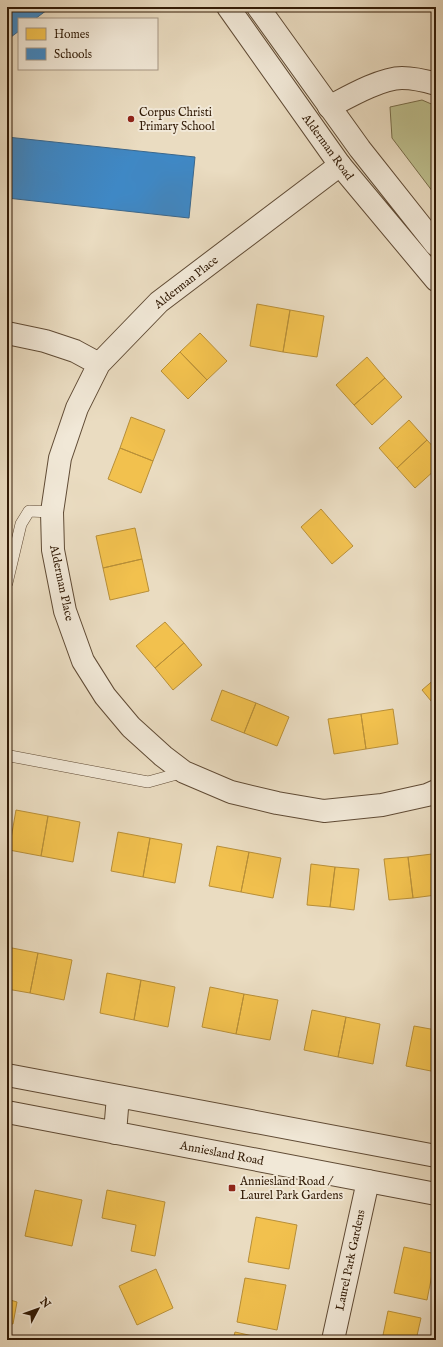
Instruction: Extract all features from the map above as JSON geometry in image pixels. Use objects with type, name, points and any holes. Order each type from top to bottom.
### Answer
[{"type":"street","name":"Alderman Road","points":[[228,7],[340,165],[436,280]]},
{"type":"street","name":"Alderman Road","points":[[258,7],[360,149],[436,245]]},
{"type":"street","name":"Alderman Road","points":[[329,107],[347,97],[384,81],[402,78],[426,81],[436,84]]},
{"type":"street","name":"Alderman Place","points":[[340,165],[159,302],[99,364],[77,408],[60,458],[52,512],[53,550],[65,610],[83,662],[105,696],[131,727],[163,756],[184,772],[231,792],[324,812],[382,805],[428,795],[436,791]]},
{"type":"street","points":[[7,333],[45,341],[75,351],[99,364]]},
{"type":"street","points":[[7,1075],[436,1156]]},
{"type":"street","points":[[115,1133],[118,1096]]},
{"type":"street","name":"Anniesland Road","points":[[7,1112],[436,1194]]},
{"type":"street","name":"Laurel Park Gardens","points":[[333,1340],[368,1181]]},
{"type":"lane","points":[[7,583],[21,524],[29,510],[52,512]]},
{"type":"lane","points":[[7,754],[10,756],[148,782],[184,772]]},
{"type":"green space","points":[[422,100],[436,106],[436,196],[392,138],[390,107]]},
{"type":"building: Homes","points":[[257,304],[290,310],[283,352],[250,346]]},
{"type":"building: Homes","points":[[290,310],[324,316],[317,357],[283,352]]},
{"type":"building: Homes","points":[[200,333],[227,361],[207,380],[180,352]]},
{"type":"building: Homes","points":[[180,352],[207,380],[188,399],[161,371]]},
{"type":"building: Homes","points":[[367,357],[385,378],[354,405],[336,385]]},
{"type":"building: Homes","points":[[385,378],[402,397],[372,425],[354,405]]},
{"type":"building: Homes","points":[[131,417],[165,430],[153,461],[120,448]]},
{"type":"building: Homes","points":[[409,420],[427,440],[397,468],[379,448]]},
{"type":"building: Homes","points":[[427,440],[436,450],[436,469],[415,488],[397,468]]},
{"type":"building: Homes","points":[[120,448],[153,461],[141,493],[108,479]]},
{"type":"building: Homes","points":[[321,509],[353,546],[332,564],[301,527]]},
{"type":"building: Homes","points":[[135,528],[142,559],[103,568],[96,536]]},
{"type":"building: Homes","points":[[142,559],[149,591],[110,600],[103,568]]},
{"type":"building: Homes","points":[[165,622],[184,643],[155,668],[136,646]]},
{"type":"building: Homes","points":[[184,643],[202,665],[173,690],[155,668]]},
{"type":"building: Homes","points":[[436,678],[436,707],[422,690]]},
{"type":"building: Homes","points":[[222,690],[256,703],[244,733],[211,720]]},
{"type":"building: Homes","points":[[256,703],[289,717],[277,746],[244,733]]},
{"type":"building: Homes","points":[[393,709],[398,744],[366,749],[361,714]]},
{"type":"building: Homes","points":[[361,714],[366,749],[334,754],[328,719]]},
{"type":"building: Homes","points":[[16,810],[48,816],[41,856],[9,850]]},
{"type":"building: Homes","points":[[48,816],[80,822],[73,862],[41,856]]},
{"type":"building: Homes","points":[[118,832],[150,838],[143,877],[111,871]]},
{"type":"building: Homes","points":[[150,838],[182,844],[175,883],[143,877]]},
{"type":"building: Homes","points":[[217,846],[249,852],[241,892],[209,886]]},
{"type":"building: Homes","points":[[249,852],[281,858],[273,898],[241,892]]},
{"type":"building: Homes","points":[[432,854],[436,895],[413,898],[408,857]]},
{"type":"building: Homes","points":[[408,857],[413,898],[389,900],[384,859]]},
{"type":"building: Homes","points":[[311,864],[335,867],[330,907],[307,905]]},
{"type":"building: Homes","points":[[335,867],[359,869],[354,910],[330,907]]},
{"type":"building: Homes","points":[[7,947],[38,953],[30,993],[7,989]]},
{"type":"building: Homes","points":[[38,953],[72,960],[64,1000],[30,993]]},
{"type":"building: Homes","points":[[107,973],[141,980],[134,1020],[100,1013]]},
{"type":"building: Homes","points":[[141,980],[175,987],[168,1027],[134,1020]]},
{"type":"building: Homes","points":[[210,987],[244,994],[236,1034],[202,1027]]},
{"type":"building: Homes","points":[[244,994],[278,1000],[270,1040],[236,1034]]},
{"type":"building: Homes","points":[[312,1010],[346,1017],[338,1057],[304,1050]]},
{"type":"building: Homes","points":[[346,1017],[380,1024],[373,1064],[338,1057]]},
{"type":"building: Homes","points":[[414,1026],[436,1030],[436,1072],[406,1066]]},
{"type":"building: Homes","points":[[35,1190],[82,1200],[72,1246],[25,1236]]},
{"type":"building: Homes","points":[[107,1190],[165,1202],[155,1256],[131,1251],[136,1225],[102,1218]]},
{"type":"building: Homes","points":[[256,1217],[297,1225],[289,1269],[248,1262]]},
{"type":"building: Homes","points":[[404,1247],[436,1254],[427,1300],[394,1293]]},
{"type":"building: Homes","points":[[156,1269],[173,1308],[137,1325],[119,1286]]},
{"type":"building: Homes","points":[[245,1278],[286,1285],[277,1330],[237,1322]]},
{"type":"building: Homes","points":[[7,1299],[17,1302],[13,1324],[7,1323]]},
{"type":"building: Homes","points":[[388,1311],[421,1318],[416,1340],[382,1340]]},
{"type":"building: Homes","points":[[235,1332],[271,1340],[233,1340]]},
{"type":"building: Schools","points":[[7,7],[51,7],[36,18],[18,18],[18,32],[7,40]]},
{"type":"building: Schools","points":[[7,137],[195,157],[189,218],[7,198]]},
{"type":"place","name":"Corpus Christi Primary School","points":[[131,119]]},
{"type":"place","name":"Anniesland Road / Laurel Park Gardens","points":[[232,1188]]}]
